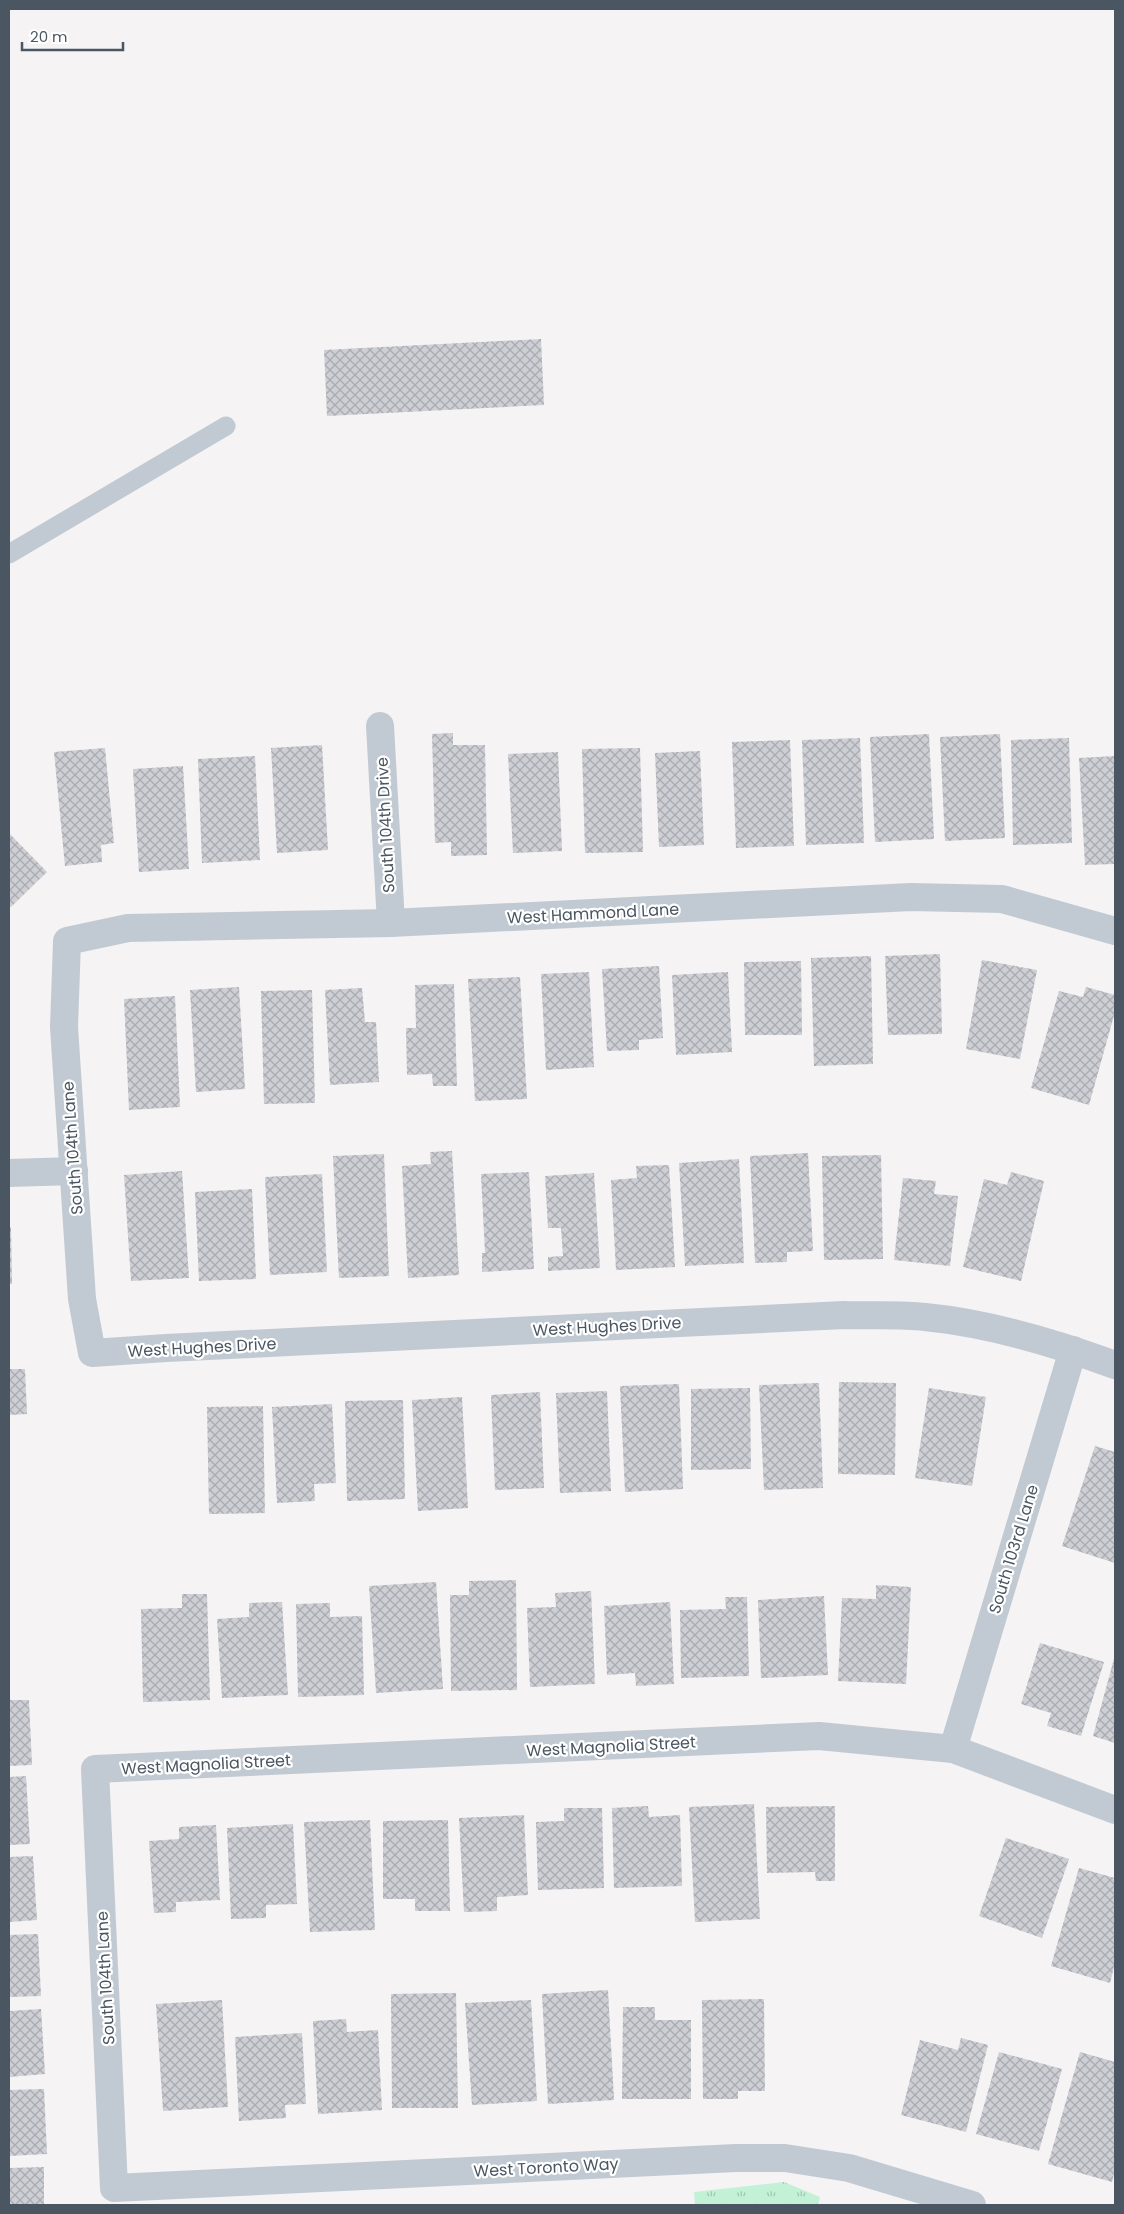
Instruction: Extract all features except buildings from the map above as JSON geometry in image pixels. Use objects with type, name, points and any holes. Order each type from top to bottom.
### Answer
[{"type":"street","name":"South 104th Drive","points":[[380,726],[391,923]]},
{"type":"street","name":"West Hammond Lane","points":[[67,942],[128,928],[391,923],[911,897],[1002,899],[1115,931]]},
{"type":"street","name":"South 104th Lane","points":[[67,942],[64,1026],[82,1299],[92,1354]]},
{"type":"street","points":[[9,1173],[74,1171]]},
{"type":"street","name":"West Hughes Drive","points":[[92,1354],[166,1348],[844,1315],[926,1317],[996,1330],[1074,1350],[1115,1365]]},
{"type":"street","name":"South 103rd Lane","points":[[953,1749],[1074,1350]]},
{"type":"street","name":"West Magnolia Street","points":[[95,1769],[819,1736],[953,1749],[1115,1810]]},
{"type":"street","name":"South 104th Lane","points":[[95,1769],[114,2188]]},
{"type":"street","name":"West Toronto Way","points":[[114,2188],[736,2158],[785,2158],[849,2168],[972,2205]]},
{"type":"lane","points":[[9,554],[226,426]]},
{"type":"green space","points":[[784,2182],[820,2197],[818,2205],[695,2205],[694,2192]]}]
